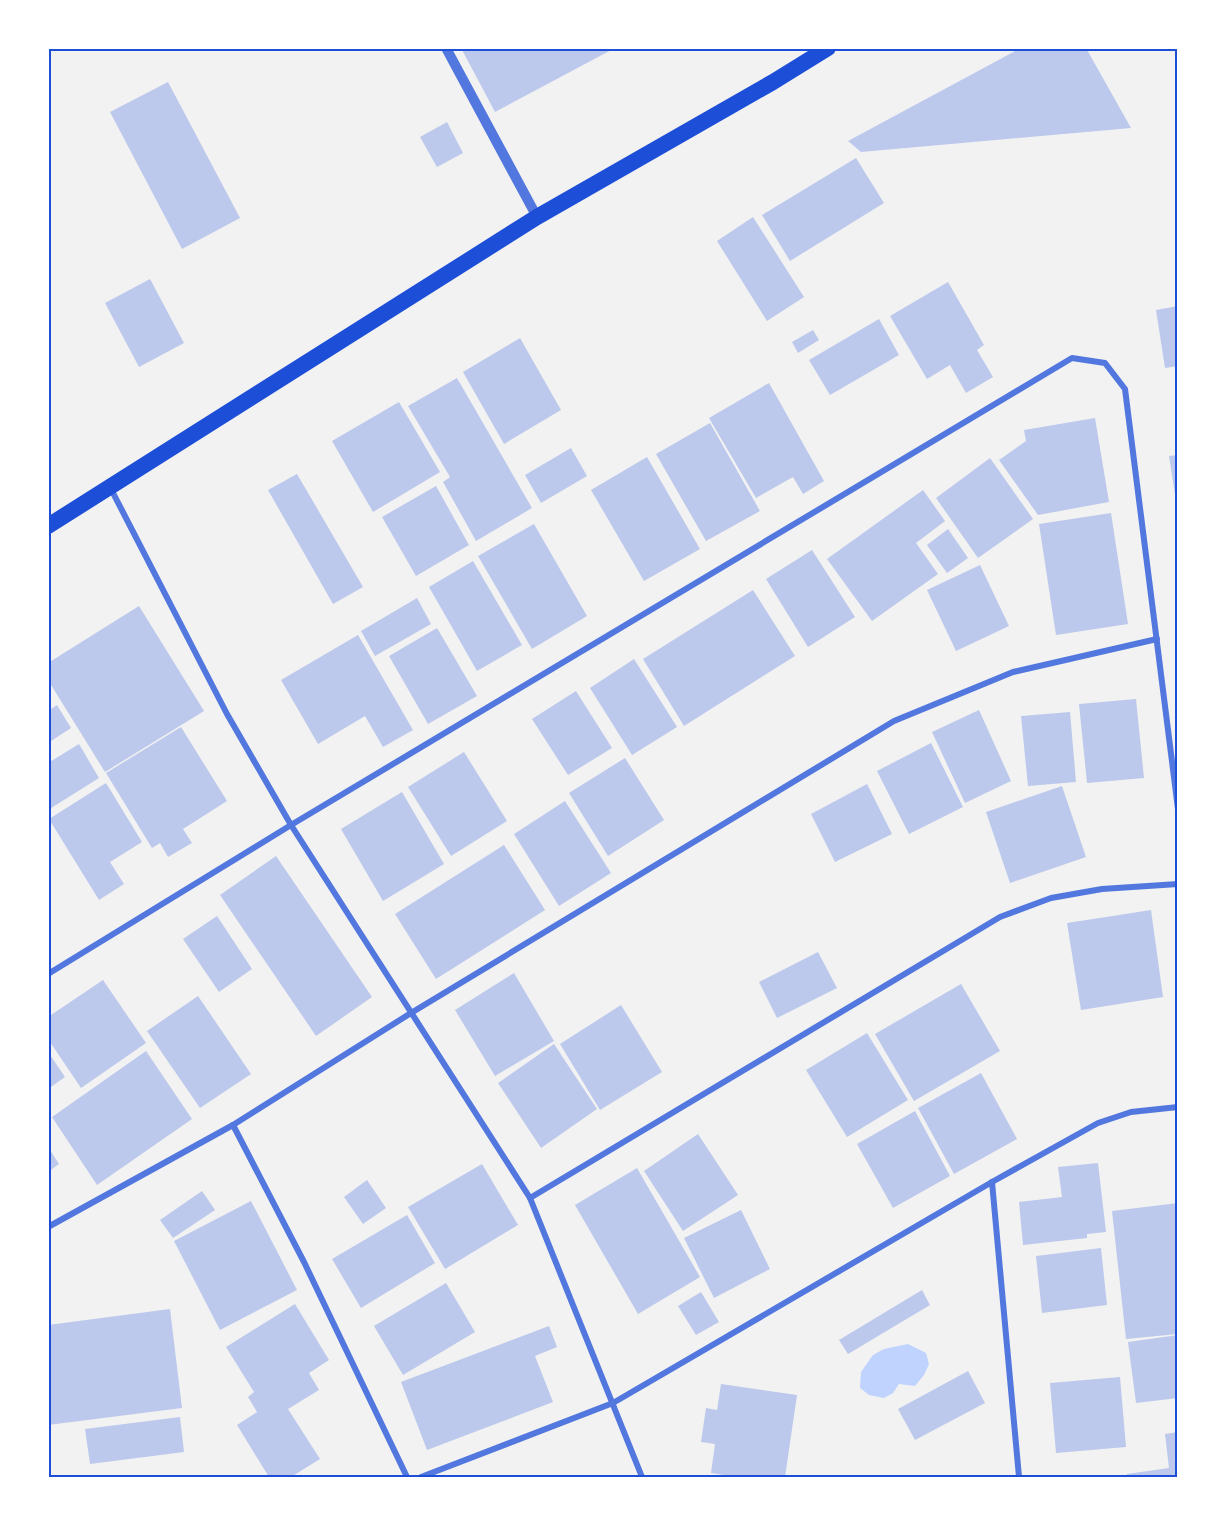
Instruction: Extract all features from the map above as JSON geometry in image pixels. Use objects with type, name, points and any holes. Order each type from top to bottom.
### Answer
[{"type":"highway","points":[[48,526],[537,217],[828,48]]},
{"type":"street","points":[[446,48],[537,217]]},
{"type":"street","points":[[48,974],[291,825],[1072,358],[1105,363],[1125,389],[1178,810]]},
{"type":"street","points":[[110,488],[226,714],[291,825],[530,1198],[642,1477]]},
{"type":"street","points":[[48,1227],[233,1125],[411,1013],[894,722],[1013,672],[1157,639]]},
{"type":"street","points":[[530,1198],[1000,917],[1051,898],[1102,889],[1178,884]]},
{"type":"street","points":[[421,1477],[613,1403],[992,1182],[1098,1123],[1131,1112],[1178,1107]]},
{"type":"street","points":[[233,1125],[304,1262],[407,1477]]},
{"type":"street","points":[[992,1182],[1019,1477]]},
{"type":"water","points":[[908,1344],[926,1353],[929,1364],[915,1386],[899,1384],[893,1393],[884,1398],[869,1395],[860,1388],[861,1372],[873,1355],[884,1349]]},
{"type":"building","points":[[461,48],[615,48],[495,112]]},
{"type":"building","points":[[1021,48],[1086,48],[1131,128],[861,152],[848,141]]},
{"type":"building","points":[[168,82],[240,218],[182,249],[110,112]]},
{"type":"building","points":[[447,122],[463,153],[437,167],[420,137]]},
{"type":"building","points":[[856,158],[884,203],[790,261],[762,215]]},
{"type":"building","points":[[753,217],[804,297],[767,321],[717,241]]},
{"type":"building","points":[[150,279],[184,343],[139,367],[105,303]]},
{"type":"building","points":[[948,282],[984,345],[977,350],[993,377],[966,393],[950,365],[927,379],[890,316]]},
{"type":"building","points":[[1178,306],[1178,366],[1165,368],[1156,310]]},
{"type":"building","points":[[879,319],[899,355],[830,395],[809,360]]},
{"type":"building","points":[[813,330],[819,340],[798,353],[792,342]]},
{"type":"building","points":[[520,338],[561,410],[504,444],[463,372]]},
{"type":"building","points":[[457,378],[532,508],[476,541],[443,482],[450,477],[408,406]]},
{"type":"building","points":[[769,383],[824,481],[803,494],[793,477],[756,498],[709,418]]},
{"type":"building","points":[[399,402],[440,472],[373,512],[332,441]]},
{"type":"building","points":[[1095,418],[1109,502],[1038,515],[999,460],[1026,441],[1024,430]]},
{"type":"building","points":[[710,423],[760,511],[706,541],[656,454]]},
{"type":"building","points":[[571,448],[587,476],[541,503],[525,475]]},
{"type":"building","points":[[1178,455],[1178,507],[1177,507],[1169,456]]},
{"type":"building","points":[[647,457],[700,549],[644,581],[591,490]]},
{"type":"building","points":[[990,458],[1033,519],[978,558],[936,498]]},
{"type":"building","points":[[297,474],[363,587],[333,604],[268,490]]},
{"type":"building","points":[[436,486],[469,545],[416,576],[382,517]]},
{"type":"building","points":[[923,490],[945,521],[916,543],[938,574],[872,621],[827,559]]},
{"type":"building","points":[[1111,513],[1128,624],[1056,635],[1039,524]]},
{"type":"building","points":[[534,524],[587,616],[532,649],[478,556]]},
{"type":"building","points":[[948,529],[968,558],[947,573],[927,545]]},
{"type":"building","points":[[812,550],[855,617],[808,647],[766,579]]},
{"type":"building","points":[[473,561],[522,645],[477,671],[429,587]]},
{"type":"building","points":[[980,565],[1009,626],[956,651],[927,590]]},
{"type":"building","points":[[753,590],[795,656],[684,726],[643,659]]},
{"type":"building","points":[[417,598],[431,624],[375,656],[361,631]]},
{"type":"building","points":[[139,606],[204,711],[105,772],[48,680],[48,663]]},
{"type":"building","points":[[437,628],[477,696],[428,724],[389,656]]},
{"type":"building","points":[[358,635],[413,730],[383,747],[365,716],[318,744],[281,680]]},
{"type":"building","points":[[634,659],[677,727],[632,755],[590,688]]},
{"type":"building","points":[[576,691],[612,748],[568,775],[532,719]]},
{"type":"building","points":[[1136,699],[1144,778],[1087,783],[1079,704]]},
{"type":"building","points":[[57,705],[71,728],[48,743],[48,711]]},
{"type":"building","points":[[979,710],[1011,781],[965,803],[932,732]]},
{"type":"building","points":[[1070,712],[1076,782],[1028,786],[1021,716]]},
{"type":"building","points":[[181,727],[227,801],[183,829],[192,843],[168,857],[160,843],[152,848],[106,773]]},
{"type":"building","points":[[931,743],[963,807],[909,834],[877,771]]},
{"type":"building","points":[[79,744],[99,778],[48,810],[48,763]]},
{"type":"building","points":[[464,752],[507,821],[451,856],[408,787]]},
{"type":"building","points":[[625,758],[664,820],[608,856],[569,793]]},
{"type":"building","points":[[106,783],[142,842],[110,862],[124,884],[99,900],[49,819]]},
{"type":"building","points":[[867,784],[892,834],[835,862],[811,814]]},
{"type":"building","points":[[1062,786],[1086,857],[1010,883],[986,812]]},
{"type":"building","points":[[402,792],[444,864],[383,901],[341,829]]},
{"type":"building","points":[[565,801],[611,873],[559,906],[514,834]]},
{"type":"building","points":[[504,845],[545,910],[436,979],[395,914]]},
{"type":"building","points":[[276,856],[372,997],[316,1036],[220,895]]},
{"type":"building","points":[[1151,910],[1163,997],[1081,1010],[1067,923]]},
{"type":"building","points":[[217,916],[252,969],[219,992],[183,939]]},
{"type":"building","points":[[818,952],[837,988],[777,1018],[759,982]]},
{"type":"building","points":[[514,973],[554,1041],[495,1076],[455,1010]]},
{"type":"building","points":[[103,980],[146,1043],[81,1088],[48,1039],[48,1017]]},
{"type":"building","points":[[961,984],[1000,1051],[914,1101],[875,1034]]},
{"type":"building","points":[[198,996],[251,1074],[200,1108],[147,1031]]},
{"type":"building","points":[[621,1005],[662,1072],[600,1110],[560,1044]]},
{"type":"building","points":[[867,1033],[908,1100],[847,1137],[806,1070]]},
{"type":"building","points":[[554,1044],[597,1109],[541,1148],[498,1083]]},
{"type":"building","points":[[146,1051],[192,1119],[97,1185],[52,1117]]},
{"type":"building","points":[[48,1052],[65,1077],[48,1089]]},
{"type":"building","points":[[981,1073],[1017,1139],[954,1174],[918,1108]]},
{"type":"building","points":[[915,1111],[950,1176],[893,1208],[857,1144]]},
{"type":"building","points":[[698,1134],[738,1195],[683,1231],[644,1171]]},
{"type":"building","points":[[48,1147],[59,1164],[48,1172]]},
{"type":"building","points":[[1098,1163],[1106,1232],[1087,1234],[1087,1238],[1023,1245],[1019,1202],[1062,1197],[1058,1167]]},
{"type":"building","points":[[482,1164],[518,1225],[445,1269],[408,1207]]},
{"type":"building","points":[[637,1168],[700,1277],[638,1314],[575,1205]]},
{"type":"building","points":[[367,1180],[386,1208],[363,1224],[344,1197]]},
{"type":"building","points":[[202,1191],[215,1210],[173,1238],[160,1220]]},
{"type":"building","points":[[251,1201],[297,1290],[220,1330],[174,1241]]},
{"type":"building","points":[[1178,1203],[1178,1334],[1126,1339],[1112,1211]]},
{"type":"building","points":[[741,1210],[770,1269],[714,1298],[684,1238]]},
{"type":"building","points":[[407,1215],[435,1263],[361,1308],[332,1259]]},
{"type":"building","points":[[1101,1248],[1107,1305],[1042,1313],[1036,1256]]},
{"type":"building","points":[[446,1283],[475,1332],[403,1375],[374,1326]]},
{"type":"building","points":[[922,1290],[930,1305],[848,1354],[839,1340]]},
{"type":"building","points":[[701,1292],[719,1322],[696,1335],[678,1306]]},
{"type":"building","points":[[295,1304],[329,1360],[309,1373],[319,1390],[288,1409],[320,1459],[291,1477],[269,1477],[237,1425],[257,1412],[248,1397],[254,1392],[226,1347]]},
{"type":"building","points":[[170,1309],[182,1408],[48,1425],[48,1325]]},
{"type":"building","points":[[549,1326],[557,1347],[535,1356],[553,1402],[427,1450],[401,1382]]},
{"type":"building","points":[[1178,1335],[1178,1398],[1136,1403],[1128,1342]]},
{"type":"building","points":[[968,1371],[985,1403],[915,1440],[898,1409]]},
{"type":"building","points":[[1120,1377],[1126,1447],[1056,1453],[1050,1383]]},
{"type":"building","points":[[721,1384],[797,1395],[785,1477],[736,1477],[711,1473],[715,1444],[701,1442],[706,1408],[717,1410]]},
{"type":"building","points":[[180,1417],[184,1452],[90,1464],[85,1429]]},
{"type":"building","points":[[1178,1432],[1178,1477],[1127,1477],[1127,1474],[1169,1468],[1165,1434]]}]
